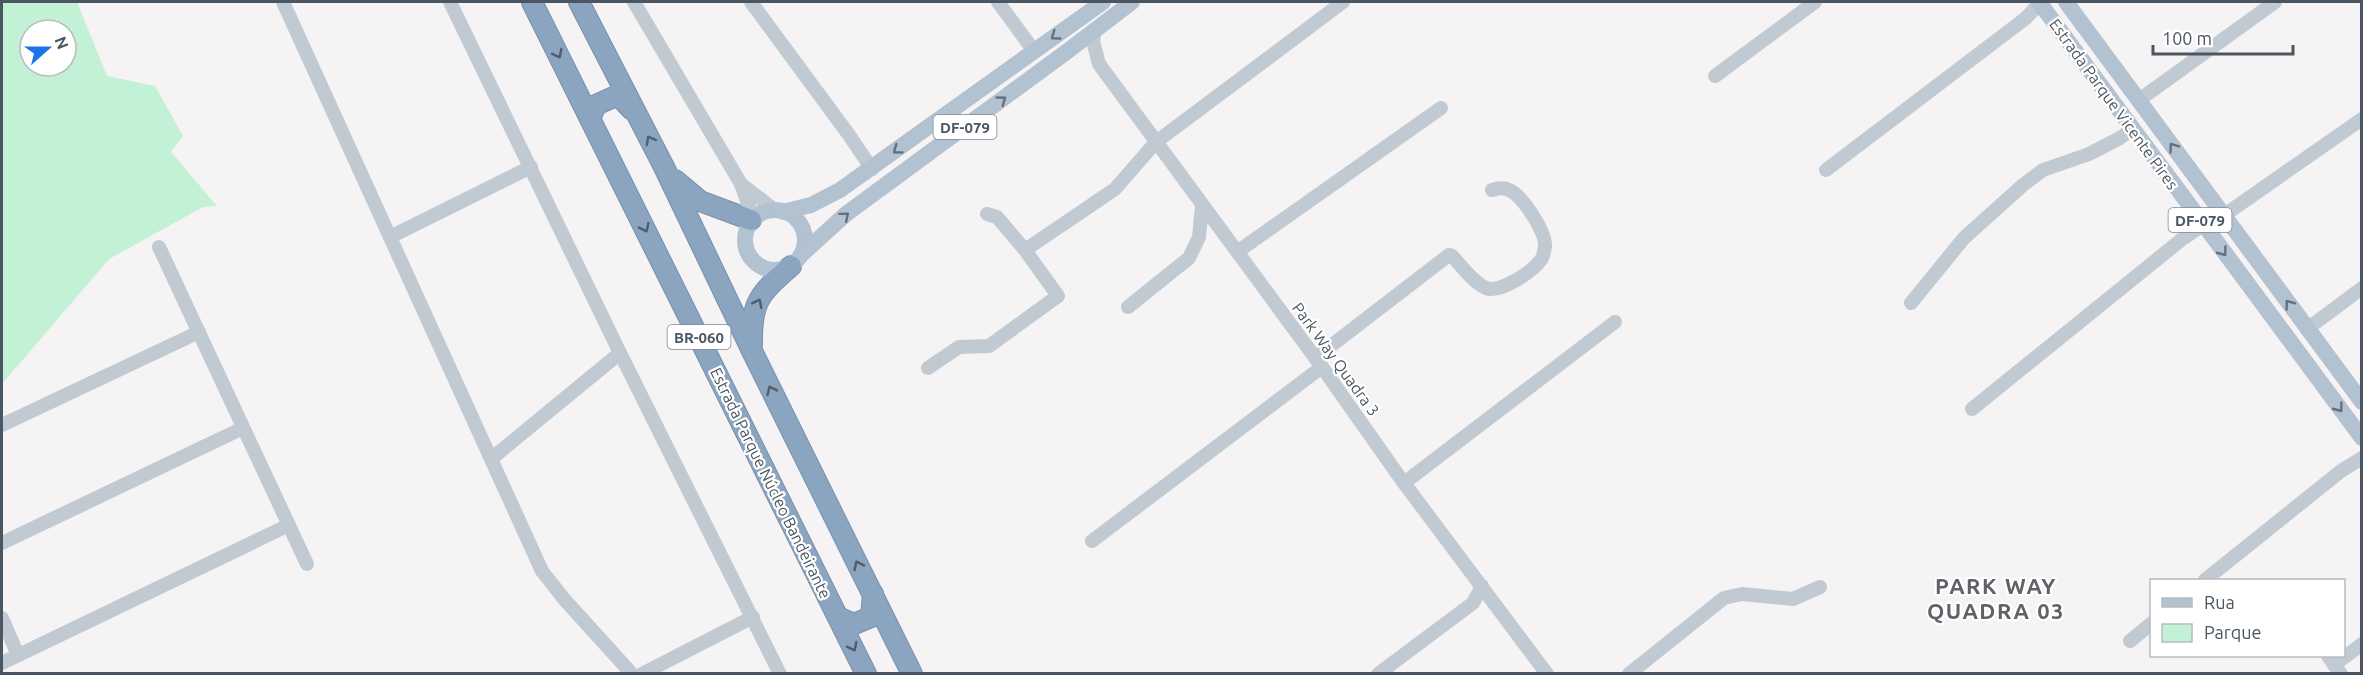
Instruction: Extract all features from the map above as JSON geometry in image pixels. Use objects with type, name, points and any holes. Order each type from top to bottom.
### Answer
[{"type":"highway","name":"Estrada Parque Núcleo Bandeirante","points":[[532,2],[866,674]]},
{"type":"highway","name":"BR-060","points":[[583,6],[912,674]]},
{"type":"highway","points":[[590,119],[596,105],[618,95],[635,113]]},
{"type":"highway","points":[[664,168],[685,190],[700,201],[752,219]]},
{"type":"highway","points":[[752,351],[752,325],[757,302],[764,291],[796,260]]},
{"type":"highway","points":[[838,617],[854,624],[871,617],[873,594]]},
{"type":"main road","name":"DF-079","points":[[796,260],[846,214],[1132,2]]},
{"type":"main road","name":"Estrada Parque Vicente Pires","points":[[2040,2],[2361,438]]},
{"type":"main road","name":"Estrada Parque Vicente Pires","points":[[2066,2],[2361,402]]},
{"type":"main road","name":"DF-079","points":[[752,219],[766,211],[780,211],[812,205],[840,190],[1034,51],[1096,3]]},
{"type":"main road","points":[[752,219],[747,228],[747,250],[755,261],[769,269],[784,269],[796,260],[804,248],[804,233],[796,219],[780,211]]},
{"type":"street","points":[[283,2],[542,571],[564,599],[632,674]]},
{"type":"street","points":[[450,2],[780,674]]},
{"type":"street","points":[[634,2],[741,184],[752,219]]},
{"type":"street","points":[[751,2],[872,169]]},
{"type":"street","points":[[998,2],[1034,51]]},
{"type":"street","points":[[1025,250],[1115,189],[1156,142],[1343,2]]},
{"type":"street","points":[[1715,76],[1815,2]]},
{"type":"street","points":[[1826,170],[2026,18],[2040,2]]},
{"type":"street","points":[[2139,100],[2275,2]]},
{"type":"street","name":"Park Way Quadra 3","points":[[1095,29],[1093,41],[1099,64],[1319,363],[1404,483],[1547,674]]},
{"type":"street","name":"Park Way Quadra 3","points":[[1069,50],[1080,53],[1099,64]]},
{"type":"street","points":[[1237,252],[1441,108]]},
{"type":"street","points":[[2223,216],[2361,119]]},
{"type":"street","points":[[1911,303],[1964,238],[2023,185],[2043,170],[2089,154],[2132,129]]},
{"type":"street","points":[[390,237],[531,167]]},
{"type":"street","points":[[741,184],[780,211]]},
{"type":"street","points":[[1092,541],[1319,363],[1449,255],[1469,275],[1490,289],[1521,278],[1534,267],[1543,256],[1545,243],[1543,233],[1518,196],[1508,189],[1499,187],[1492,190]]},
{"type":"street","points":[[1128,307],[1189,258],[1199,237],[1202,206]]},
{"type":"street","points":[[928,368],[959,347],[989,346],[1058,296],[1025,250],[997,217],[987,214]]},
{"type":"street","points":[[1972,409],[2181,240],[2203,225]]},
{"type":"street","points":[[159,247],[307,564]]},
{"type":"street","points":[[2307,329],[2361,288]]},
{"type":"street","points":[[1404,483],[1616,322]]},
{"type":"street","points":[[2,425],[199,333]]},
{"type":"street","points":[[491,459],[620,352]]},
{"type":"street","points":[[2,543],[243,428]]},
{"type":"street","points":[[2206,579],[2341,471],[2361,458]]},
{"type":"street","points":[[2,663],[289,525]]},
{"type":"street","points":[[1378,674],[1473,603],[1482,586]]},
{"type":"street","points":[[1629,674],[1724,598],[1742,594],[1793,598],[1820,587]]},
{"type":"street","points":[[1473,603],[1492,600]]},
{"type":"street","points":[[642,674],[753,617]]},
{"type":"street","points":[[2,618],[18,655]]},
{"type":"street","points":[[2130,640],[2150,624]]},
{"type":"street","points":[[2345,656],[2361,644]]},
{"type":"green space","points":[[2,2],[77,2],[107,76],[155,86],[183,136],[171,152],[217,206],[203,207],[109,259],[2,384]]},
{"type":"district","name":"PARK WAY QUADRA 03","points":[[1996,598]]}]
